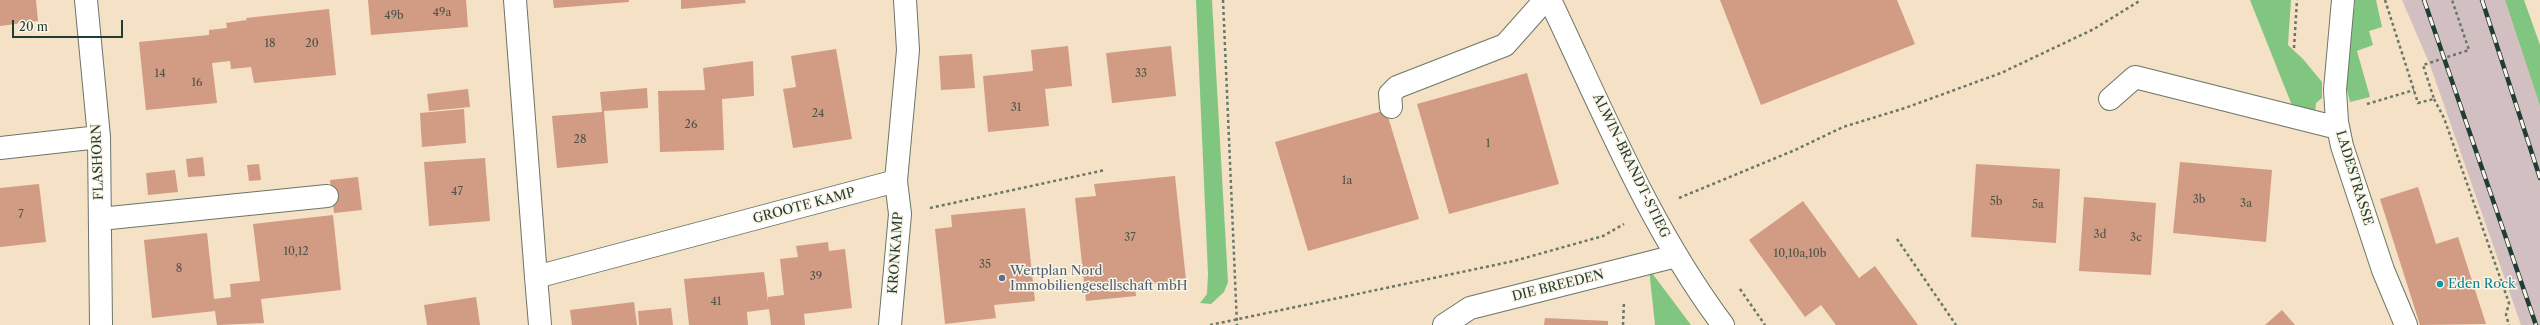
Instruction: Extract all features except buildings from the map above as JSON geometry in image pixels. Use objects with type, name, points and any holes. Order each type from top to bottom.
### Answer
[{"type":"street","name":"FLASHORN","points":[[86,0],[99,137],[101,325]]},
{"type":"street","points":[[515,0],[540,325]]},
{"type":"street","points":[[896,181],[908,50],[905,0]]},
{"type":"street","points":[[1391,107],[1390,94],[1397,87],[1504,45],[1545,0]]},
{"type":"street","name":"ALWIN-BRANDT-STIEG","points":[[1550,0],[1650,211],[1676,256],[1723,325]]},
{"type":"street","name":"LADESTRASSE","points":[[2343,0],[2335,90],[2337,121],[2342,146],[2383,270],[2406,325]]},
{"type":"street","points":[[2110,99],[2136,77],[2337,121]]},
{"type":"street","points":[[0,148],[99,137]]},
{"type":"street","name":"GROOTE KAMP","points":[[536,278],[896,181]]},
{"type":"street","name":"KRONKAMP","points":[[890,325],[900,214],[896,181]]},
{"type":"street","points":[[100,219],[327,196]]},
{"type":"street","name":"DIE BREEDEN","points":[[1444,325],[1470,308],[1676,256]]},
{"type":"path","points":[[1223,0],[1237,325]]},
{"type":"path","points":[[1210,325],[1237,318],[1514,261],[1603,236],[1650,211],[1795,150],[1844,127],[1905,108],[2002,73],[2094,29],[2141,0]]},
{"type":"path","points":[[2294,48],[2297,0]]},
{"type":"path","points":[[2385,0],[2418,103],[2434,99]]},
{"type":"path","points":[[2452,0],[2469,50],[2423,65],[2434,99],[2444,118],[2509,303],[2506,315],[2509,325]]},
{"type":"path","points":[[2337,121],[2414,90]]},
{"type":"path","points":[[900,214],[1105,170]]},
{"type":"path","points":[[1897,239],[1956,325]]},
{"type":"path","points":[[1740,289],[1765,325]]},
{"type":"shaded area","points":[[2402,0],[2505,0],[2540,106],[2540,325],[2521,325],[2430,65]]},
{"type":"green space","points":[[1196,0],[1212,0],[1228,282],[1224,292],[1211,304],[1200,303],[1207,294],[1208,274]]},
{"type":"green space","points":[[2250,0],[2291,0],[2288,45],[2303,59],[2322,82],[2322,98],[2316,103],[2315,114],[2293,108]]},
{"type":"green space","points":[[2355,0],[2376,0],[2382,27],[2369,31],[2373,45],[2357,51],[2370,97],[2350,102],[2346,85],[2344,57],[2346,39],[2354,12]]},
{"type":"green space","points":[[2505,0],[2524,0],[2540,45],[2540,106]]},
{"type":"green space","points":[[1649,269],[1691,325],[1655,325]]},
{"type":"railway","points":[[2424,0],[2536,325]]},
{"type":"railway","points":[[2482,0],[2540,178]]},
{"type":"place","name":"Wertplan Nord Immobiliengesellschaft mbH","points":[[1002,278]]},
{"type":"place","name":"Eden Rock","points":[[2440,284]]}]
